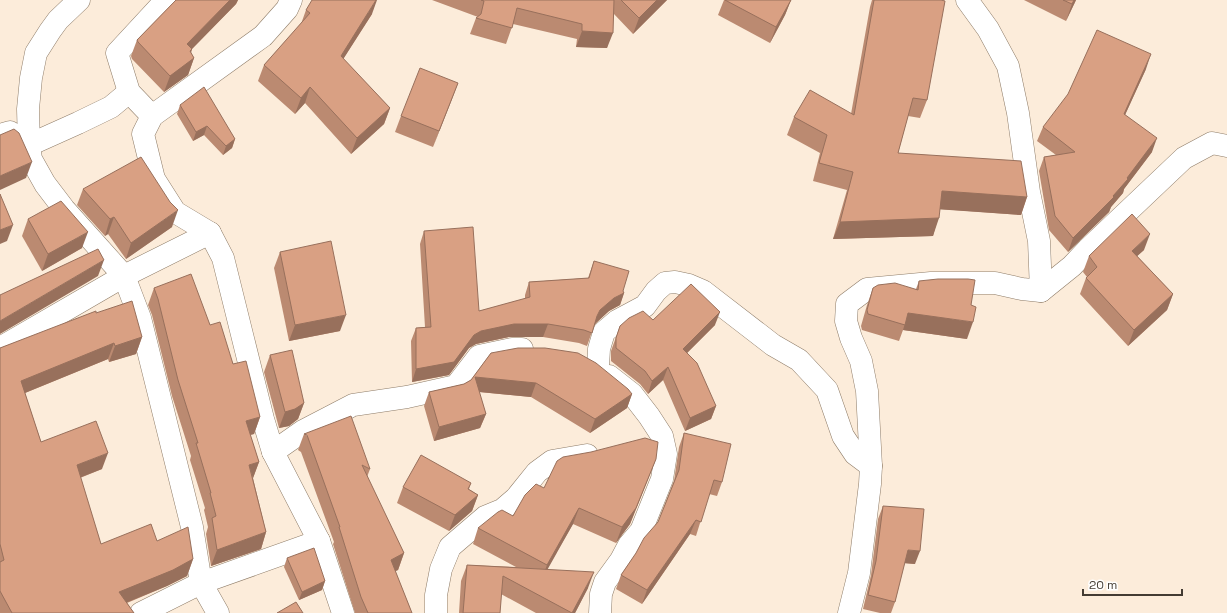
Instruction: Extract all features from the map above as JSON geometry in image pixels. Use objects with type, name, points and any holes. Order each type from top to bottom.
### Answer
[{"type":"street","points":[[79,0],[58,20],[36,53],[31,78],[28,109],[31,159],[45,184],[124,276],[140,318],[192,527],[202,583],[218,613]]},
{"type":"street","points":[[152,116],[129,92],[117,53],[166,0]]},
{"type":"street","points":[[291,0],[287,9],[263,36],[152,116],[143,134],[154,179],[176,212],[210,233],[223,258],[263,419],[274,452],[319,541],[343,613]]},
{"type":"street","points":[[967,0],[988,29],[1008,66],[1018,113],[1029,192],[1039,241],[1041,291]]},
{"type":"street","points":[[29,144],[111,107],[129,92]]},
{"type":"street","points":[[0,135],[10,132],[29,144]]},
{"type":"street","points":[[849,613],[859,573],[871,466],[867,391],[861,361],[851,338],[846,321],[847,304],[867,290],[931,283],[995,283],[1022,289],[1041,291],[1072,266],[1184,158],[1212,143],[1227,146]]},
{"type":"street","points":[[0,348],[124,276],[210,233]]},
{"type":"street","points":[[598,367],[599,349],[604,332],[617,321],[645,306],[656,291],[665,283],[674,282],[689,285],[703,291],[773,345],[799,360],[827,390],[843,436],[855,454],[871,466]]},
{"type":"street","points":[[274,452],[303,431],[353,405],[407,397],[456,386],[479,356],[512,349],[541,349]]},
{"type":"street","points":[[577,355],[598,367],[632,394],[662,436],[666,454],[662,479],[641,531],[629,545],[621,560],[605,582],[601,594],[600,613]]},
{"type":"street","points":[[640,441],[662,436]]},
{"type":"street","points":[[436,613],[436,594],[441,570],[450,547],[485,517],[502,510],[516,498],[537,472],[552,461],[604,450]]},
{"type":"street","points":[[141,613],[202,583],[319,541]]},
{"type":"building","points":[[176,0],[230,0],[187,44],[192,49],[190,51],[194,58],[170,76],[137,40]]},
{"type":"building","points":[[312,0],[376,0],[341,56],[390,108],[357,138],[310,87],[301,98],[264,65],[310,13],[306,10]]},
{"type":"building","points":[[481,0],[614,0],[613,33],[582,31],[582,24],[517,8],[512,28],[476,18],[481,14],[484,1]]},
{"type":"building","points":[[621,0],[657,0],[639,18]]},
{"type":"building","points":[[725,0],[791,0],[776,27]]},
{"type":"building","points":[[874,0],[945,1],[927,100],[913,98],[898,153],[1021,161],[1027,197],[942,191],[939,218],[840,222],[853,172],[819,163],[827,135],[794,117],[810,90],[854,115]]},
{"type":"building","points":[[1063,0],[1074,0],[1072,4]]},
{"type":"building","points":[[1097,30],[1151,54],[1124,114],[1157,138],[1127,178],[1128,179],[1113,196],[1114,197],[1073,238],[1055,216],[1044,157],[1075,152],[1043,127],[1068,94]]},
{"type":"building","points":[[420,68],[458,83],[439,131],[401,116]]},
{"type":"building","points":[[204,87],[235,139],[226,146],[207,126],[196,132],[180,105]]},
{"type":"building","points":[[14,129],[19,133],[32,162],[0,176],[0,135]]},
{"type":"building","points":[[141,157],[170,202],[178,210],[131,243],[114,217],[110,219],[83,189]]},
{"type":"building","points":[[0,194],[13,225],[0,230]]},
{"type":"building","points":[[61,201],[88,232],[48,254],[28,219]]},
{"type":"building","points":[[1132,214],[1150,234],[1132,251],[1173,294],[1134,330],[1086,278],[1097,267],[1089,256]]},
{"type":"building","points":[[473,227],[479,311],[530,297],[529,282],[589,278],[594,261],[629,271],[623,291],[624,293],[614,298],[600,310],[592,333],[584,330],[548,324],[514,324],[481,331],[474,335],[454,362],[416,369],[416,328],[431,327],[424,231]]},
{"type":"building","points":[[331,241],[346,315],[295,325],[280,252]]},
{"type":"building","points":[[98,249],[104,260],[0,321],[0,295]]},
{"type":"building","points":[[191,274],[210,325],[220,322],[233,364],[246,361],[260,417],[246,421],[259,462],[249,465],[266,532],[217,550],[212,518],[216,516],[211,493],[196,443],[198,443],[178,380],[154,288]]},
{"type":"building","points":[[938,279],[975,280],[971,305],[976,307],[973,322],[908,313],[905,325],[868,314],[867,310],[873,288],[878,285],[895,283],[918,290],[919,281]]},
{"type":"building","points":[[691,284],[720,312],[683,349],[697,363],[716,406],[690,418],[668,367],[652,381],[645,371],[616,348],[616,338],[620,326],[629,318],[643,311],[653,320]]},
{"type":"building","points":[[132,301],[142,337],[115,346],[114,343],[21,381],[41,442],[96,421],[108,453],[77,465],[101,544],[151,524],[157,541],[188,527],[193,559],[173,570],[119,592],[134,613],[12,613],[0,591],[0,562],[4,560],[0,544],[0,348],[96,311],[96,313]]},
{"type":"building","points":[[518,348],[545,348],[578,353],[596,363],[632,394],[595,419],[536,383],[475,377],[486,414],[439,427],[429,392],[464,384],[471,380],[491,353]]},
{"type":"building","points":[[292,350],[304,403],[295,409],[285,412],[270,355]]},
{"type":"building","points":[[351,416],[370,469],[362,465],[404,553],[391,560],[412,613],[368,613],[361,597],[340,527],[307,435],[304,434]]},
{"type":"building","points":[[684,433],[731,444],[722,482],[714,480],[701,522],[696,520],[647,590],[621,575],[644,538],[658,522],[679,470]]},
{"type":"building","points":[[645,438],[658,442],[656,459],[636,508],[622,527],[579,508],[547,565],[478,528],[502,510],[513,516],[525,495],[536,484],[544,488],[557,461],[563,457],[591,452]]},
{"type":"building","points":[[421,455],[471,483],[468,489],[478,495],[455,515],[403,487]]},
{"type":"building","points":[[883,506],[924,509],[920,551],[908,550],[895,602],[868,595],[876,561]]},
{"type":"building","points":[[314,548],[325,581],[302,592],[287,558]]},
{"type":"building","points":[[467,565],[594,572],[572,613],[503,576],[500,613],[463,613]]},
{"type":"building","points":[[296,602],[303,613],[277,613]]}]
